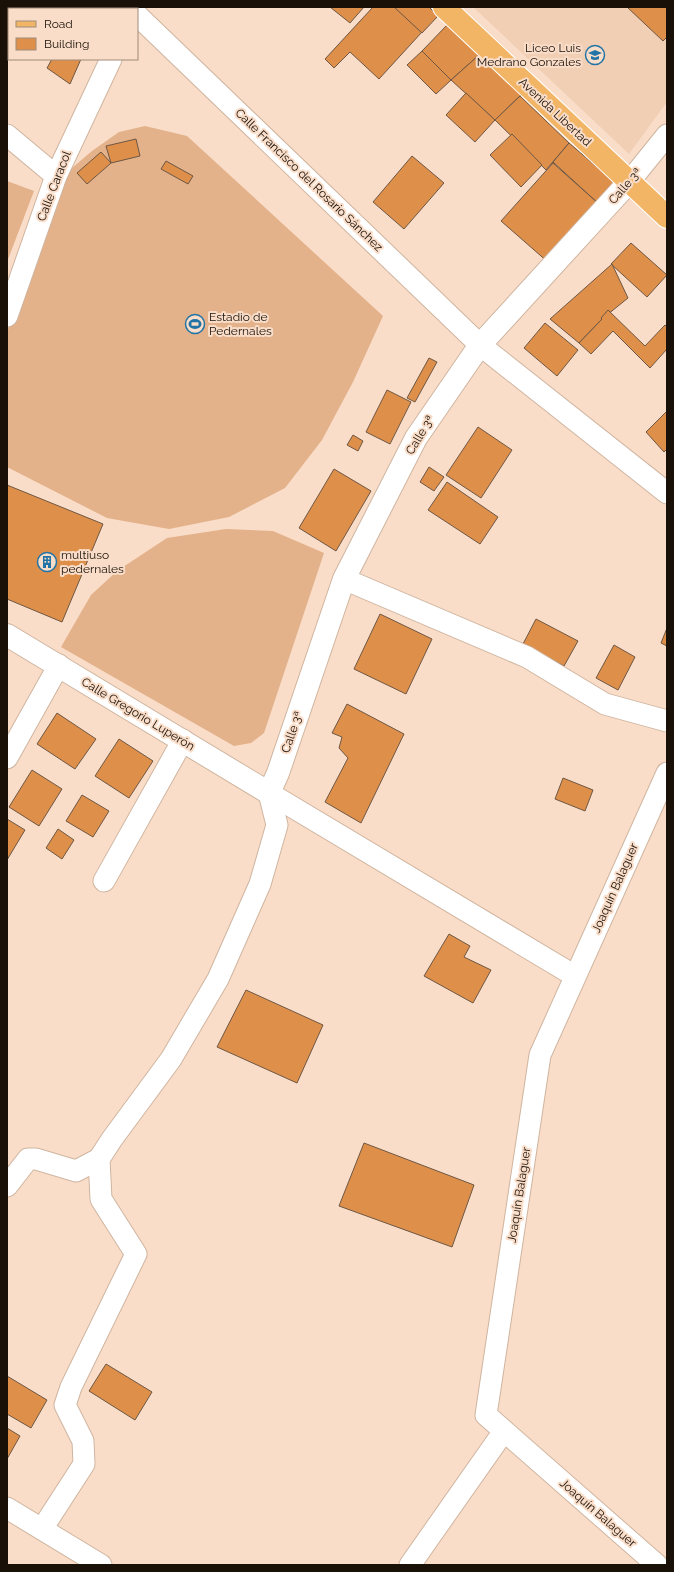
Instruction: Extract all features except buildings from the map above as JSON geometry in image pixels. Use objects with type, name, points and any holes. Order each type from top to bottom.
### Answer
[{"type":"main road","name":"Avenida Libertad","points":[[444,7],[667,217]]},
{"type":"street","name":"Calle Francisco del Rosario Sánchez","points":[[138,16],[480,345],[667,492]]},
{"type":"street","name":"Calle Caracol","points":[[7,316],[56,176],[110,60]]},
{"type":"street","points":[[7,135],[56,176]]},
{"type":"street","name":"Calle 3ª","points":[[269,793],[278,773],[344,579],[416,438],[480,345],[629,182],[667,135]]},
{"type":"street","points":[[344,579],[527,656],[605,704],[667,721]]},
{"type":"street","name":"Calle Gregorio Luperón","points":[[7,635],[269,793]]},
{"type":"street","points":[[7,758],[59,666]]},
{"type":"street","points":[[104,881],[183,740]]},
{"type":"street","name":"Joaquín Balaguer","points":[[657,1565],[486,1415],[540,1054],[667,773]]},
{"type":"street","points":[[269,793],[575,976]]},
{"type":"street","points":[[7,1186],[28,1159],[36,1159],[76,1171],[99,1159],[112,1139],[171,1060],[218,978],[260,884],[277,825],[269,793]]},
{"type":"street","points":[[42,1529],[84,1464],[83,1441],[65,1405],[71,1387],[136,1254],[101,1199],[99,1159]]},
{"type":"street","points":[[410,1565],[504,1431]]},
{"type":"street","points":[[7,1508],[101,1565]]},
{"type":"shaded area","name":"Liceo Luis Medrano Gonzales","points":[[473,7],[667,7],[667,102],[629,154]]},
{"type":"shaded area","name":"Estadio de Pedernales","points":[[145,126],[187,136],[383,316],[353,382],[322,440],[285,488],[229,517],[169,529],[107,518],[7,467],[7,332],[65,174],[92,151],[119,132]]},
{"type":"shaded area","points":[[7,181],[34,191],[7,262]]},
{"type":"shaded area","points":[[226,529],[273,531],[324,553],[264,733],[251,743],[234,746],[61,647],[91,595],[117,571],[167,538]]},
{"type":"place","name":"Liceo Luis Medrano Gonzales","points":[[595,55]]},
{"type":"place","name":"Estadio de Pedernales","points":[[195,324]]},
{"type":"place","name":"multiuso pedernales","points":[[47,562]]}]
